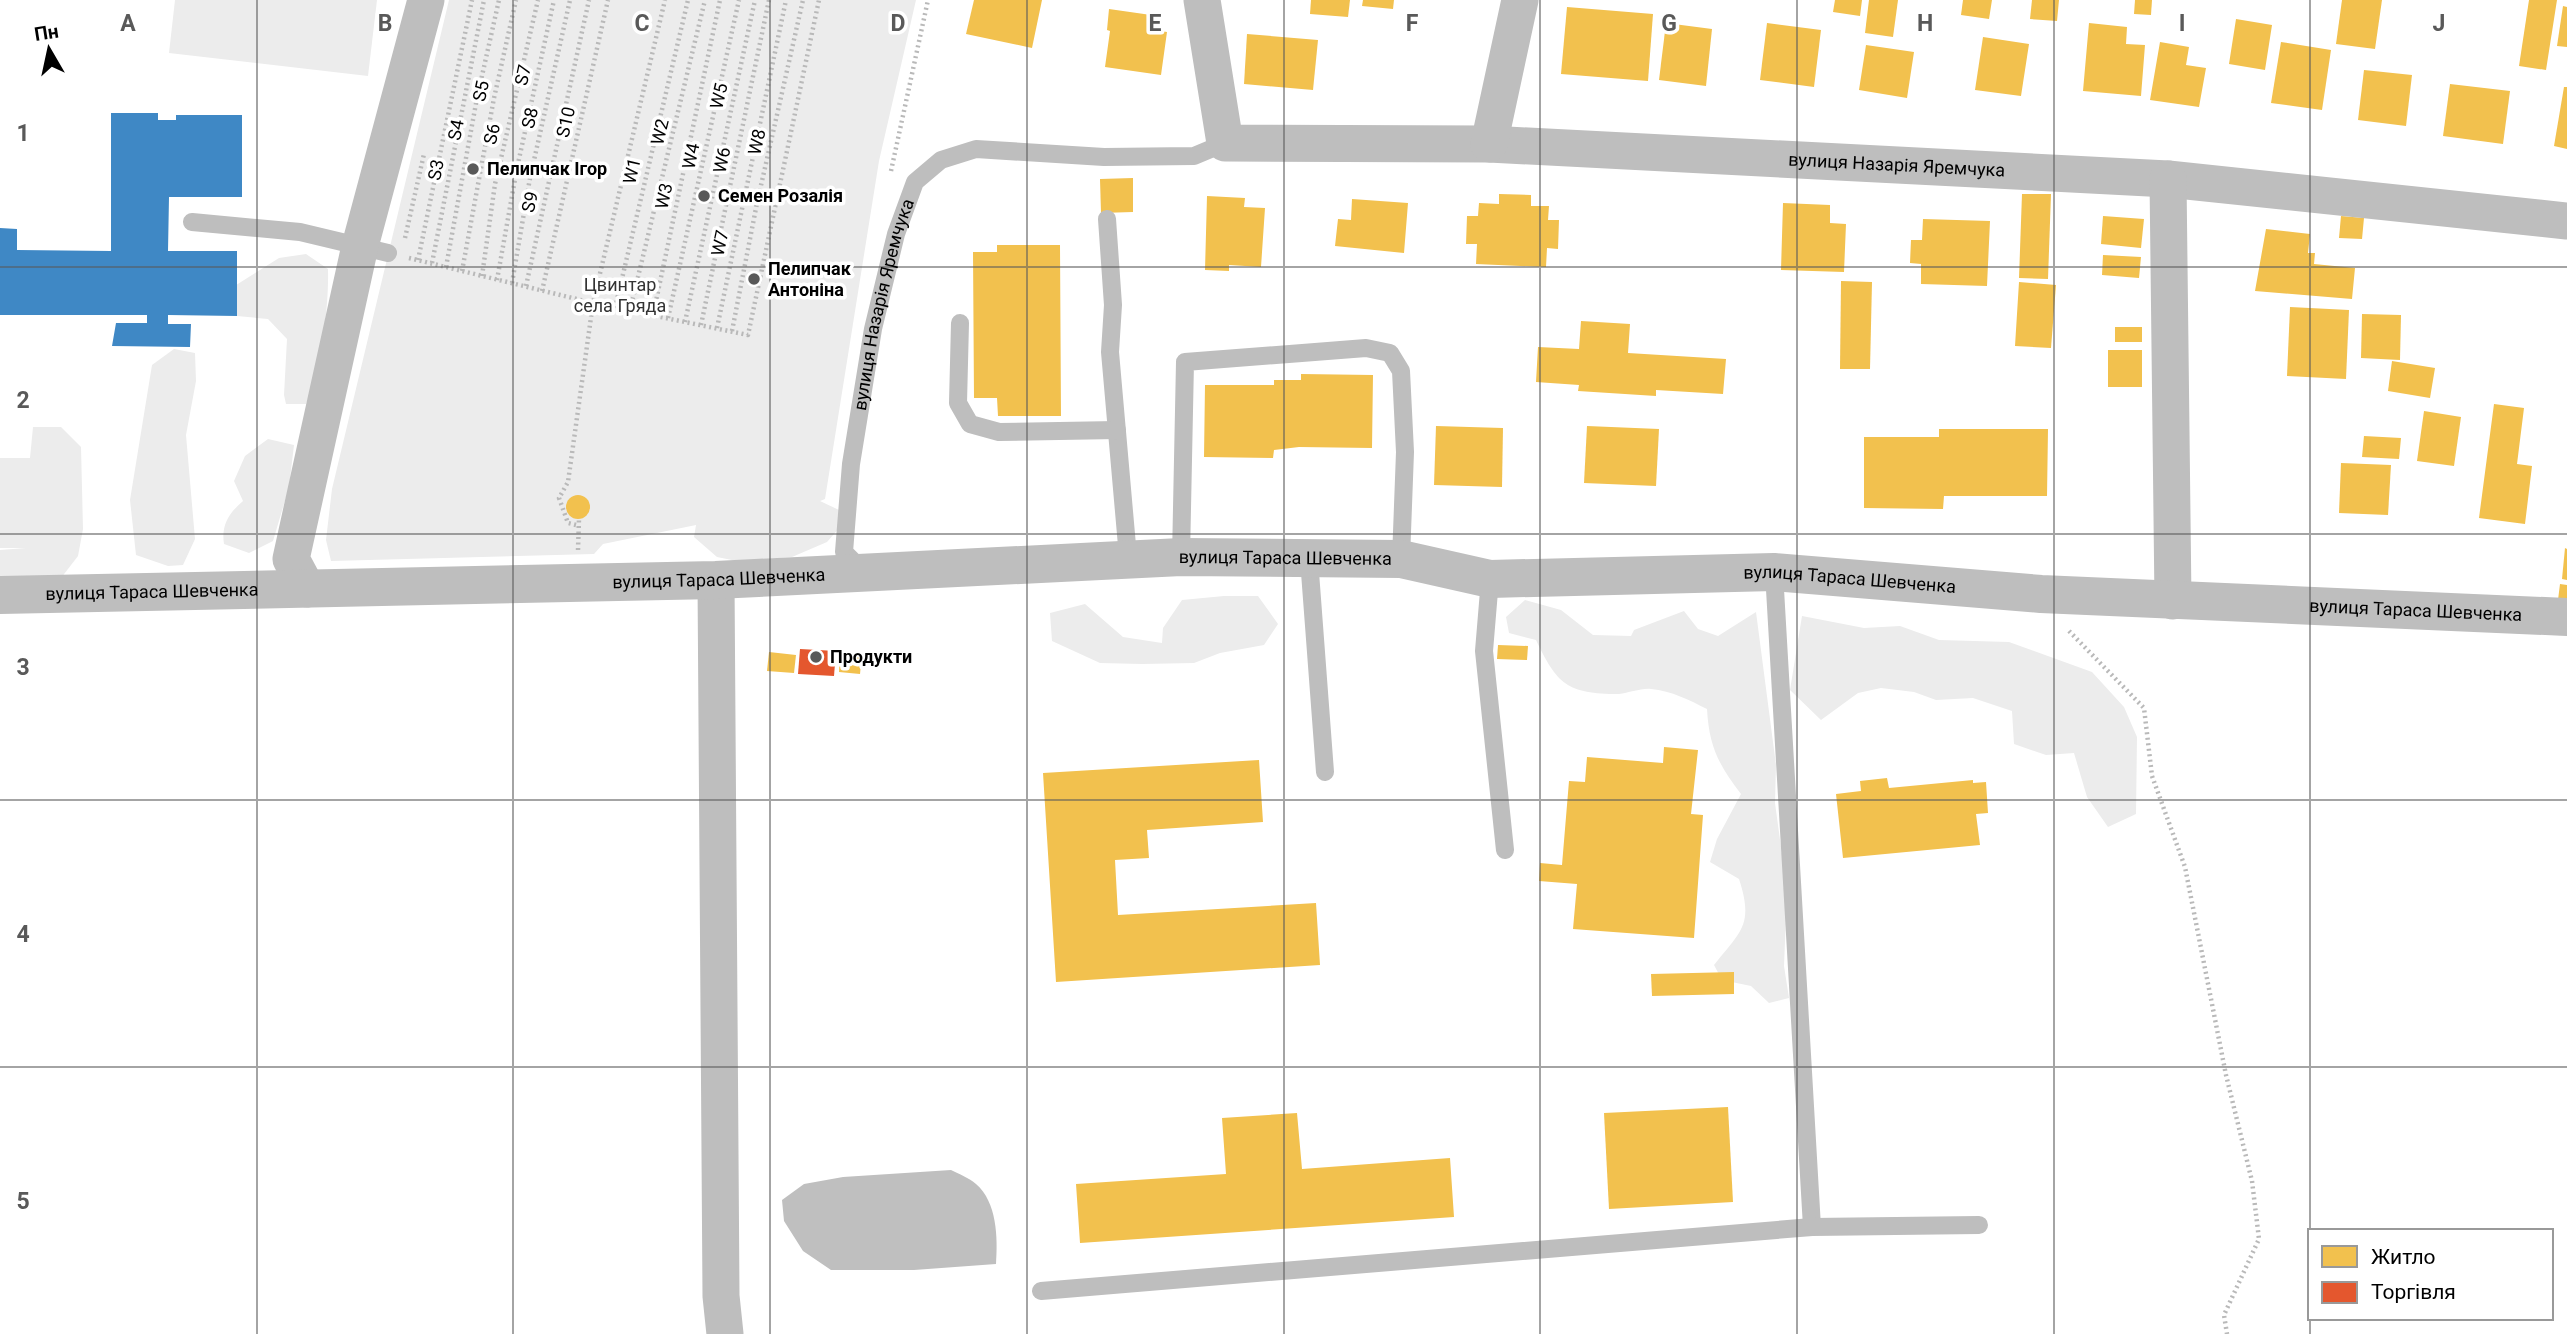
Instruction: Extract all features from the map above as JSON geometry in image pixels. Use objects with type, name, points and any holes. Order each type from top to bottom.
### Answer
[{"type":"street","points":[[307,589],[291,559],[374,249],[426,0]]},
{"type":"street","points":[[1202,0],[1225,142]]},
{"type":"street","points":[[1489,144],[1520,0]]},
{"type":"street","name":"вулиця Назарія Яремчука","points":[[1225,142],[1489,144],[2168,179],[2567,221]]},
{"type":"street","points":[[2168,179],[2173,601]]},
{"type":"street","name":"вулиця Тараса Шевченка","points":[[0,595],[716,580],[866,574],[1128,557],[1181,557],[1401,559],[1490,579],[1774,572],[2041,594],[2567,617]]},
{"type":"street","points":[[716,580],[720,1282],[725,1334]]},
{"type":"lane","name":"вулиця Назарія Яремчука","points":[[866,574],[844,552],[851,464],[873,329],[896,234],[915,182],[941,160],[976,149],[1104,157],[1195,156],[1225,142]]},
{"type":"lane","points":[[1107,219],[1113,305],[1110,352],[1128,557]]},
{"type":"lane","points":[[192,222],[300,232],[374,249]]},
{"type":"lane","points":[[960,323],[958,403],[970,424],[999,432],[1117,430]]},
{"type":"lane","points":[[1181,557],[1185,362],[1366,348],[1390,353],[1401,370],[1405,452],[1401,559]]},
{"type":"lane","points":[[1309,559],[1325,772]]},
{"type":"lane","points":[[1774,572],[1812,1227]]},
{"type":"lane","points":[[1490,579],[1484,651],[1505,850]]},
{"type":"lane","points":[[1041,1291],[1812,1227],[1979,1225]]},
{"type":"path","points":[[418,260],[472,0]]},
{"type":"path","name":"S3","points":[[432,264],[484,0]]},
{"type":"path","name":"S4","points":[[446,267],[477,98],[499,0]]},
{"type":"path","name":"S5","points":[[463,271],[494,98],[516,0]]},
{"type":"path","name":"S6","points":[[482,276],[495,184],[538,0]]},
{"type":"path","name":"S7","points":[[498,280],[517,168],[554,0]]},
{"type":"path","name":"S8","points":[[512,283],[530,178],[570,0]]},
{"type":"path","name":"S9","points":[[526,286],[589,0]]},
{"type":"path","name":"S10","points":[[542,290],[608,0]]},
{"type":"path","points":[[578,554],[577,522],[568,523],[559,498],[568,482],[593,303],[665,0]]},
{"type":"path","name":"W1","points":[[615,308],[688,0]]},
{"type":"path","name":"W2","points":[[630,310],[705,0]]},
{"type":"path","name":"W3","points":[[653,315],[720,0]]},
{"type":"path","name":"W4","points":[[668,318],[738,0]]},
{"type":"path","name":"W5","points":[[685,322],[755,0]]},
{"type":"path","name":"W6","points":[[701,325],[769,0]]},
{"type":"path","name":"W7","points":[[717,328],[786,0]]},
{"type":"path","name":"W8","points":[[732,331],[757,203],[803,0]]},
{"type":"path","points":[[374,249],[593,303],[748,335],[820,0]]},
{"type":"path","points":[[890,176],[928,0]]},
{"type":"path","points":[[2041,594],[2074,638],[2144,708],[2152,776],[2185,867],[2226,1075],[2252,1181],[2259,1239],[2224,1315],[2227,1334]]},
{"type":"green space","points":[[175,0],[377,0],[368,76],[169,53]]},
{"type":"green space","name":"Цвинтар села Гряда","points":[[449,0],[916,0],[879,161],[825,499],[820,501],[839,510],[841,526],[827,542],[792,557],[737,561],[717,557],[694,537],[696,525],[603,544],[594,554],[331,561],[326,540],[332,489]]},
{"type":"green space","points":[[306,254],[328,269],[325,320],[320,356],[306,404],[286,404],[284,395],[287,339],[268,319],[237,316],[233,287],[279,258]]},
{"type":"green space","points":[[174,349],[195,353],[196,381],[186,435],[195,539],[183,565],[168,566],[136,555],[130,500],[152,365]]},
{"type":"green space","points":[[33,427],[61,427],[81,447],[83,529],[78,556],[61,578],[0,585],[0,550],[26,548],[0,548],[0,458],[30,458]]},
{"type":"green space","points":[[268,439],[294,445],[289,487],[273,541],[249,553],[224,544],[225,525],[243,501],[234,481],[245,456]]},
{"type":"green space","points":[[1258,596],[1278,624],[1264,645],[1220,653],[1194,663],[1142,664],[1100,663],[1052,641],[1050,613],[1085,604],[1123,637],[1162,643],[1163,628],[1182,600]]},
{"type":"green space","points":[[1525,600],[1561,610],[1593,635],[1631,636],[1634,630],[1684,611],[1698,629],[1718,636],[1756,612],[1776,765],[1775,803],[1787,891],[1784,966],[1789,998],[1769,1003],[1751,986],[1722,980],[1714,965],[1738,935],[1745,917],[1745,907],[1739,879],[1710,862],[1717,839],[1741,794],[1727,774],[1713,745],[1707,709],[1680,696],[1659,690],[1601,693],[1575,689],[1566,684],[1551,667],[1536,640],[1509,633],[1506,617]]},
{"type":"green space","points":[[1802,616],[1864,628],[1900,626],[1939,640],[2009,642],[2092,672],[2124,707],[2137,737],[2136,814],[2108,827],[2087,797],[2074,753],[2046,755],[2014,744],[2012,711],[1973,698],[1936,700],[1914,692],[1881,688],[1858,693],[1821,720],[1790,690]]},
{"type":"shaded area","points":[[951,1170],[976,1184],[988,1200],[995,1221],[996,1264],[914,1270],[831,1270],[803,1251],[784,1221],[782,1200],[804,1184],[843,1177]]},
{"type":"building: Житло","points":[[974,0],[1042,0],[1032,48],[966,34]]},
{"type":"building: Житло","points":[[1311,0],[1350,0],[1348,17],[1310,14]]},
{"type":"building: Житло","points":[[1363,0],[1394,0],[1393,9],[1362,6]]},
{"type":"building: Житло","points":[[1835,0],[1862,0],[1860,16],[1833,12]]},
{"type":"building: Житло","points":[[1869,0],[1898,0],[1893,37],[1865,33]]},
{"type":"building: Житло","points":[[1963,0],[1992,0],[1989,19],[1961,15]]},
{"type":"building: Житло","points":[[2032,0],[2059,0],[2057,21],[2030,19]]},
{"type":"building: Житло","points":[[2135,0],[2152,0],[2151,15],[2134,14]]},
{"type":"building: Житло","points":[[2342,0],[2382,0],[2375,49],[2336,44]]},
{"type":"building: Житло","points":[[2529,0],[2557,0],[2546,70],[2519,66]]},
{"type":"building: Житло","points":[[2563,6],[2567,7],[2567,47],[2557,46]]},
{"type":"building: Житло","points":[[1567,7],[1653,14],[1648,81],[1561,74]]},
{"type":"building: Житло","points":[[1109,9],[1151,15],[1149,29],[1167,32],[1161,75],[1105,67],[1110,31],[1107,30]]},
{"type":"building: Житло","points":[[2236,19],[2272,25],[2265,70],[2229,64]]},
{"type":"building: Житло","points":[[1666,23],[1712,29],[1706,86],[1659,80]]},
{"type":"building: Житло","points":[[1767,23],[1821,30],[1814,87],[1760,80]]},
{"type":"building: Житло","points":[[2089,23],[2127,27],[2126,44],[2145,45],[2141,96],[2083,91]]},
{"type":"building: Житло","points":[[1247,34],[1318,40],[1313,90],[1244,84]]},
{"type":"building: Житло","points":[[1983,37],[2029,44],[2021,96],[1975,90]]},
{"type":"building: Житло","points":[[2160,42],[2189,47],[2186,65],[2206,68],[2199,107],[2150,100]]},
{"type":"building: Житло","points":[[2281,42],[2331,50],[2322,110],[2271,103]]},
{"type":"building: Житло","points":[[1866,45],[1914,52],[1907,98],[1859,90]]},
{"type":"building: Житло","points":[[2364,70],[2412,75],[2406,126],[2358,120]]},
{"type":"building: Житло","points":[[2450,84],[2510,91],[2503,144],[2443,136]]},
{"type":"building: Житло","points":[[2564,87],[2567,87],[2567,149],[2554,146]]},
{"type":"building: Житло","points":[[1133,178],[1133,212],[1101,213],[1100,179]]},
{"type":"building: Житло","points":[[1499,194],[1531,195],[1531,206],[1549,206],[1548,220],[1559,220],[1558,249],[1547,248],[1546,267],[1476,264],[1477,244],[1466,244],[1467,216],[1478,216],[1479,203],[1499,204]]},
{"type":"building: Житло","points":[[2022,194],[2051,194],[2048,279],[2019,278]]},
{"type":"building: Житло","points":[[1207,196],[1245,198],[1244,207],[1265,208],[1261,267],[1229,265],[1229,271],[1205,270]]},
{"type":"building: Житло","points":[[1352,199],[1408,203],[1404,253],[1335,246],[1338,219],[1351,220]]},
{"type":"building: Житло","points":[[1783,203],[1830,205],[1830,223],[1846,224],[1844,272],[1781,270]]},
{"type":"building: Житло","points":[[2103,216],[2144,219],[2141,248],[2101,244]]},
{"type":"building: Житло","points":[[2341,216],[2364,218],[2362,239],[2339,238]]},
{"type":"building: Житло","points":[[1923,219],[1990,221],[1987,286],[1921,284],[1921,264],[1910,263],[1911,240],[1922,240]]},
{"type":"building: Житло","points":[[2266,229],[2310,234],[2308,253],[2315,253],[2314,264],[2355,268],[2352,299],[2255,291]]},
{"type":"building: Житло","points":[[997,245],[1060,245],[1061,416],[998,416],[997,398],[974,398],[973,252],[997,252]]},
{"type":"building: Житло","points":[[2103,255],[2141,257],[2139,278],[2102,275]]},
{"type":"building: Житло","points":[[1841,281],[1872,282],[1870,369],[1840,369]]},
{"type":"building: Житло","points":[[2019,282],[2056,285],[2051,348],[2015,346]]},
{"type":"building: Житло","points":[[2290,307],[2349,310],[2346,379],[2287,376]]},
{"type":"building: Житло","points":[[2362,314],[2401,315],[2400,360],[2361,358]]},
{"type":"building: Житло","points":[[1581,321],[1630,324],[1628,353],[1726,359],[1723,394],[1656,390],[1656,396],[1578,391],[1579,385],[1536,382],[1538,347],[1579,349]]},
{"type":"building: Житло","points":[[2115,327],[2142,327],[2142,342],[2115,342]]},
{"type":"building: Житло","points":[[2108,350],[2142,350],[2142,387],[2108,387]]},
{"type":"building: Житло","points":[[2392,361],[2435,368],[2430,398],[2388,391]]},
{"type":"building: Житло","points":[[1301,374],[1373,375],[1372,448],[1299,447],[1274,450],[1273,458],[1204,457],[1205,385],[1274,385],[1274,380],[1301,380]]},
{"type":"building: Житло","points":[[2494,404],[2524,408],[2517,464],[2532,466],[2525,524],[2479,518]]},
{"type":"building: Житло","points":[[2424,411],[2461,417],[2454,466],[2417,461]]},
{"type":"building: Житло","points":[[1436,426],[1503,428],[1502,487],[1434,485]]},
{"type":"building: Житло","points":[[1587,426],[1659,429],[1656,486],[1584,483]]},
{"type":"building: Житло","points":[[1939,429],[2048,429],[2047,496],[1944,496],[1943,509],[1864,508],[1864,437],[1939,437]]},
{"type":"building: Житло","points":[[2364,436],[2401,438],[2399,459],[2362,457]]},
{"type":"building: Житло","points":[[2341,463],[2391,465],[2388,515],[2339,513]]},
{"type":"building: Житло","points":[[578,495],[586,499],[590,507],[586,515],[578,519],[570,515],[566,507],[570,499]]},
{"type":"building: Житло","points":[[2565,548],[2567,549],[2567,580],[2562,579]]},
{"type":"building: Житло","points":[[2560,584],[2567,585],[2567,600],[2558,600]]},
{"type":"building: Житло","points":[[1498,645],[1528,646],[1527,660],[1497,659]]},
{"type":"building: Житло","points":[[769,652],[796,655],[794,673],[767,671]]},
{"type":"building: Житло","points":[[840,652],[862,654],[860,674],[839,672]]},
{"type":"building: Житло","points":[[1664,747],[1698,750],[1691,814],[1703,815],[1694,938],[1573,929],[1577,884],[1539,881],[1540,863],[1562,865],[1569,781],[1585,782],[1587,757],[1663,763]]},
{"type":"building: Житло","points":[[1259,760],[1263,822],[1147,830],[1149,858],[1115,860],[1118,915],[1316,903],[1320,965],[1056,982],[1043,773]]},
{"type":"building: Житло","points":[[1887,778],[1889,788],[1973,780],[1973,783],[1986,782],[1988,813],[1976,814],[1980,845],[1843,858],[1836,794],[1861,791],[1860,781]]},
{"type":"building: Житло","points":[[1734,972],[1734,994],[1652,996],[1651,974]]},
{"type":"building: Житло","points":[[1728,1107],[1733,1202],[1609,1209],[1604,1113]]},
{"type":"building: Житло","points":[[1297,1113],[1302,1169],[1450,1158],[1454,1217],[1080,1243],[1076,1184],[1226,1174],[1222,1118]]},
{"type":"building: Торгівля","points":[[800,649],[836,651],[834,676],[798,674]]},
{"type":"building: Школи","points":[[111,113],[158,113],[158,120],[176,120],[176,115],[242,115],[242,197],[169,197],[168,251],[237,251],[237,316],[168,315],[168,324],[191,324],[190,347],[112,346],[116,323],[147,323],[147,315],[0,315],[0,228],[17,229],[17,250],[111,251]]},
{"type":"place","name":"Пелипчак Ігор","points":[[473,169]]},
{"type":"place","name":"Семен Розалія","points":[[704,196]]},
{"type":"place","name":"Пелипчак Антоніна","points":[[754,279]]},
{"type":"place","name":"Продукти","points":[[816,657]]}]
